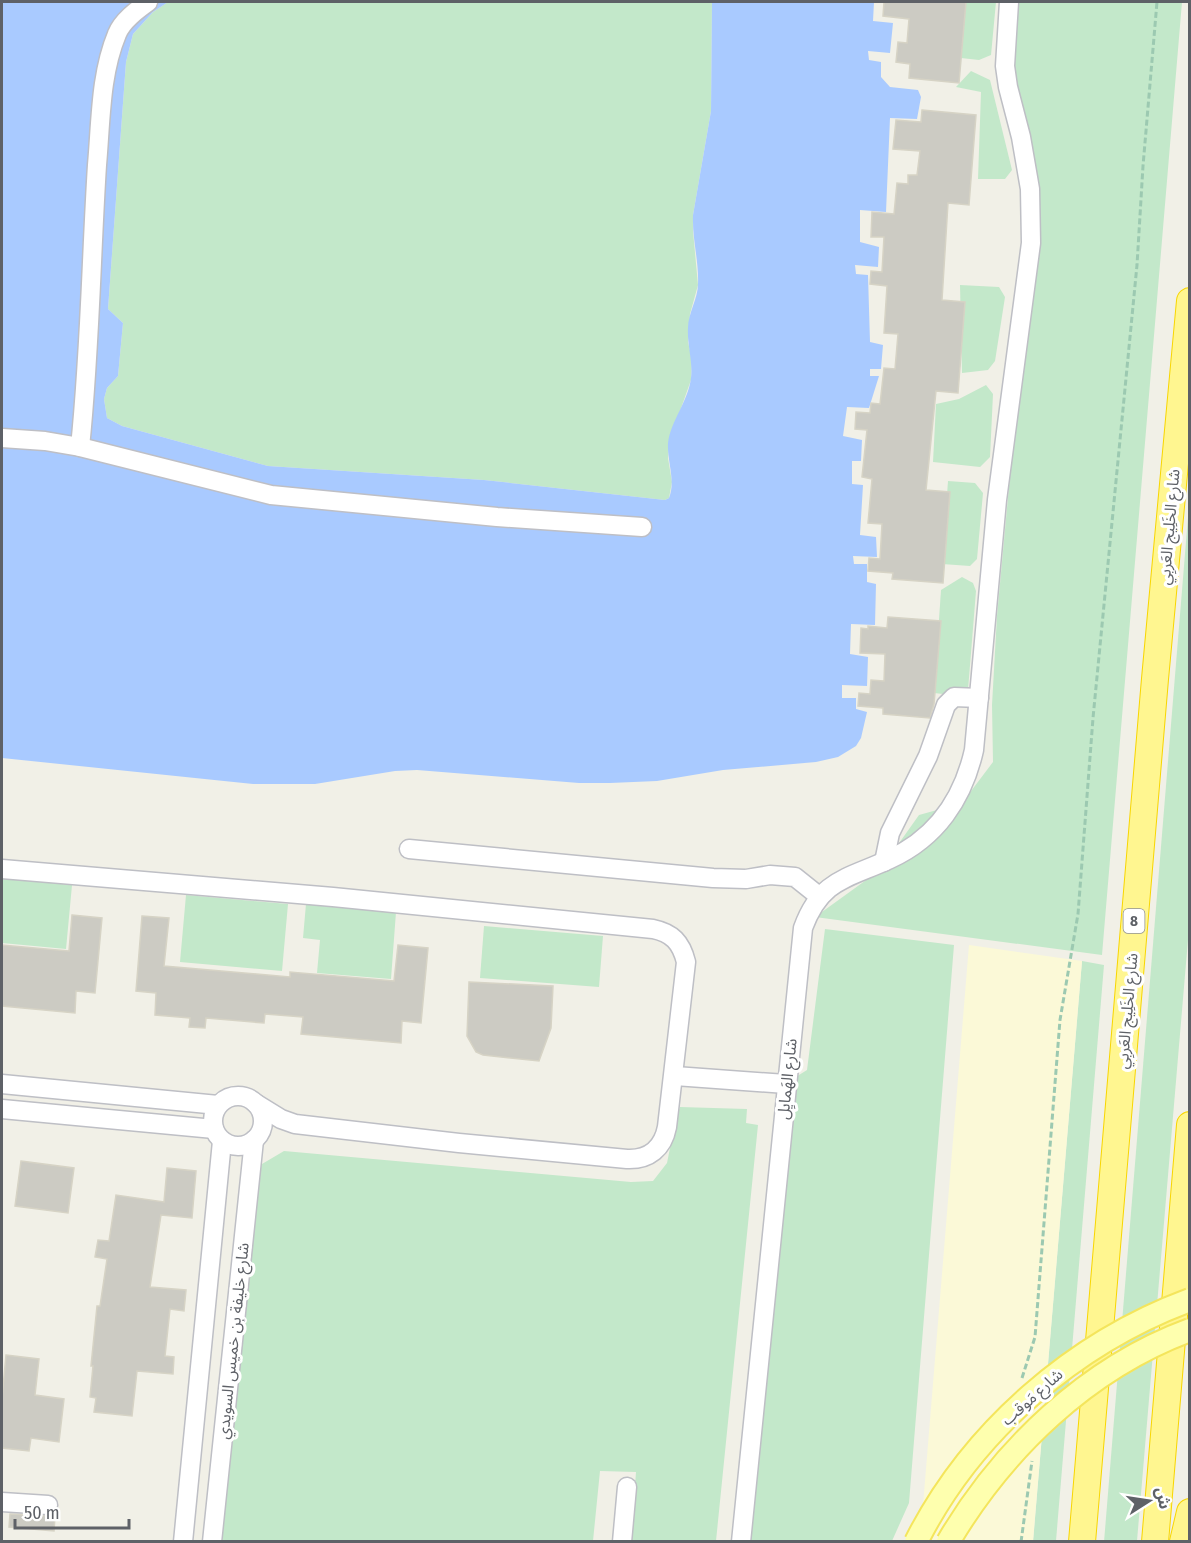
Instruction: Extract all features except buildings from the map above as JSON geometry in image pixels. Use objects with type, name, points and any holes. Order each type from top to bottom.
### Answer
[{"type":"highway","name":"شارع الخَلِيج العَربِي","points":[[1082,1542],[1153,703],[1190,301]]},
{"type":"highway","points":[[1155,1542],[1190,1125]]},
{"type":"highway","points":[[1183,1542],[1190,1512]]},
{"type":"main road","name":"شارع مَوقب","points":[[916,1542],[949,1488],[978,1449],[1011,1413],[1047,1381],[1087,1352],[1128,1327],[1190,1300]]},
{"type":"main road","name":"شارع مَوقب","points":[[948,1542],[973,1502],[1000,1466],[1032,1432],[1066,1402],[1102,1375],[1142,1352],[1190,1330]]},
{"type":"street","points":[[80,447],[91,310],[103,89],[110,51],[118,31],[134,13],[148,2]]},
{"type":"street","name":"شارع الهَمايِل","points":[[741,1542],[802,934],[808,915],[820,897],[834,883],[908,849],[945,816],[969,773],[974,750],[997,500],[1031,243],[1030,189],[1005,66],[1009,2]]},
{"type":"street","points":[[2,438],[45,441],[80,447],[271,495],[497,517],[642,527]]},
{"type":"street","points":[[884,862],[890,832],[928,756],[946,705],[954,697],[979,698]]},
{"type":"street","points":[[409,849],[713,878],[746,879],[786,875],[798,878],[820,897]]},
{"type":"street","points":[[2,869],[333,897],[652,929],[665,932],[683,949],[686,962],[675,1076],[667,1127],[662,1142],[651,1154],[635,1159],[459,1143],[296,1124],[281,1119],[250,1099],[239,1095],[227,1098],[218,1106],[213,1116],[218,1135]]},
{"type":"street","points":[[675,1076],[786,1084]]},
{"type":"street","points":[[2,1084],[218,1106]]},
{"type":"street","points":[[255,1103],[262,1119],[256,1138]]},
{"type":"street","points":[[2,1109],[218,1135],[238,1146],[296,1124]]},
{"type":"street","name":"شارع خليفة بن خميس السويدي","points":[[183,1542],[218,1135]]},
{"type":"street","name":"شارع خليفة بن خميس السويدي","points":[[212,1542],[256,1138]]},
{"type":"street","points":[[622,1542],[627,1487]]},
{"type":"street","points":[[2,1502],[48,1505]]},
{"type":"path","points":[[1022,1379],[1035,1337],[1060,1020],[1078,914],[1093,718],[1137,265],[1157,2]]},
{"type":"path","points":[[1021,1542],[1032,1461],[1030,1451]]},
{"type":"green space","points":[[168,2],[712,2],[711,111],[693,215],[698,285],[690,314],[688,342],[692,359],[691,380],[669,442],[668,458],[672,482],[669,498],[665,500],[484,480],[268,466],[122,426],[107,418],[104,399],[107,388],[118,376],[123,323],[108,309],[126,62],[133,34],[153,12]]},
{"type":"green space","points":[[966,2],[996,2],[991,55],[979,60],[961,58]]},
{"type":"green space","points":[[1019,2],[1182,2],[1102,955],[815,917],[880,870],[919,815],[962,803],[993,762],[992,705],[997,616],[1016,411],[1038,224],[1011,94],[1010,47]]},
{"type":"green space","points":[[971,71],[990,80],[1012,170],[1005,179],[978,179],[981,92],[956,87]]},
{"type":"green space","points":[[960,285],[999,287],[1005,297],[995,361],[988,370],[962,373]]},
{"type":"green space","points":[[986,385],[993,394],[990,457],[980,467],[933,462],[936,404],[959,399]]},
{"type":"green space","points":[[948,481],[975,483],[983,493],[977,559],[970,566],[942,564]]},
{"type":"green space","points":[[1189,505],[1189,928],[1137,1541],[1104,1542]]},
{"type":"green space","points":[[962,577],[973,583],[976,591],[968,690],[961,696],[934,693],[941,590]]},
{"type":"green space","points":[[2,878],[72,885],[66,949],[2,943]]},
{"type":"green space","points":[[186,895],[288,904],[282,971],[180,962]]},
{"type":"green space","points":[[306,904],[396,912],[391,979],[317,973],[320,940],[303,938]]},
{"type":"green space","points":[[484,926],[603,936],[599,987],[480,978]]},
{"type":"green space","points":[[825,929],[954,945],[909,1503],[892,1541],[749,1542],[791,1080],[807,1070]]},
{"type":"green space","points":[[1082,961],[1104,965],[1056,1541],[1033,1542]]},
{"type":"green space","points":[[680,1107],[747,1109],[746,1123],[758,1125],[716,1541],[631,1541],[636,1472],[600,1471],[593,1541],[222,1542],[253,1189],[262,1164],[284,1151],[631,1182],[653,1181],[667,1163]]},
{"type":"sand","points":[[969,945],[1082,961],[1033,1541],[920,1542]]},
{"type":"water","points":[[2,2],[168,2],[153,12],[133,34],[126,62],[108,309],[123,323],[118,376],[107,388],[104,399],[107,418],[122,426],[268,466],[484,480],[665,500],[669,498],[672,485],[668,443],[672,427],[687,395],[691,378],[688,328],[698,284],[693,215],[711,111],[712,2],[874,2],[873,21],[893,23],[890,53],[868,51],[869,60],[881,62],[881,77],[890,87],[918,90],[921,97],[917,119],[890,118],[886,212],[860,210],[860,242],[879,247],[878,267],[855,265],[856,274],[868,275],[870,342],[883,345],[881,369],[870,369],[870,376],[879,376],[869,408],[847,407],[843,436],[862,440],[861,461],[852,461],[852,484],[863,485],[860,535],[876,537],[877,557],[853,556],[854,564],[867,564],[867,582],[876,584],[875,625],[851,624],[850,654],[868,657],[867,686],[842,685],[842,698],[856,698],[856,709],[867,712],[861,738],[856,746],[838,757],[816,762],[723,770],[657,781],[610,783],[579,783],[417,770],[395,771],[315,784],[253,784],[2,758]]}]
